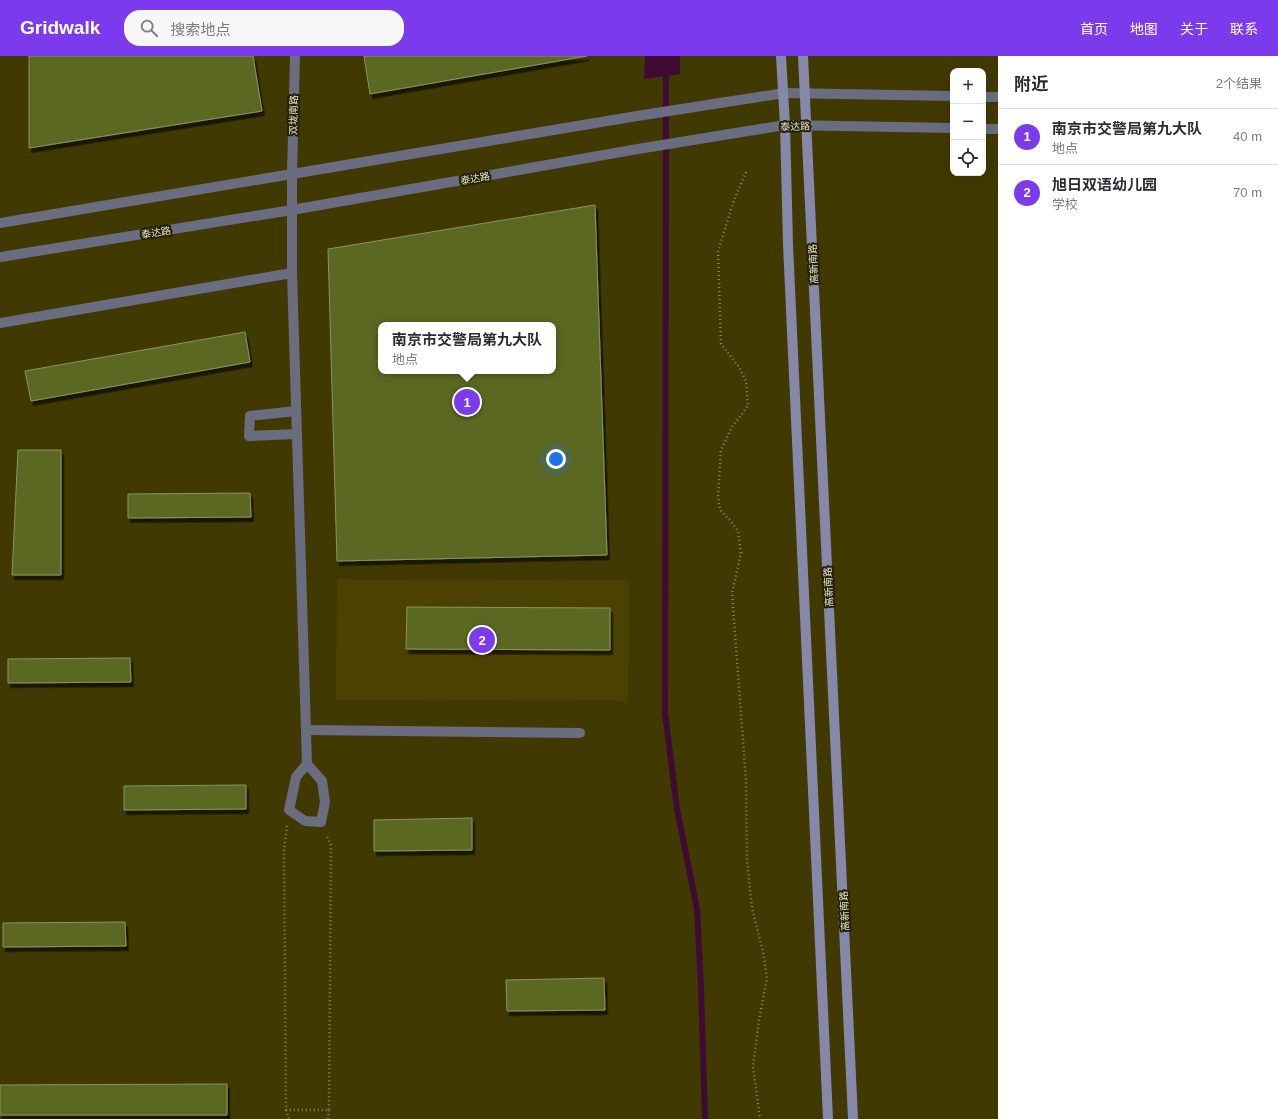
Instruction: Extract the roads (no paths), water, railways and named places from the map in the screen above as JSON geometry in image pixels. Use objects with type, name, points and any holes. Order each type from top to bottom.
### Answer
[{"type":"main road","points":[[781,56],[784,93],[788,244],[828,1119]]},
{"type":"main road","name":"高新南路","points":[[803,56],[853,1119]]},
{"type":"street","name":"双垅南路","points":[[295,56],[292,174],[292,273],[307,764]]},
{"type":"street","points":[[0,223],[637,116],[784,93],[950,96]]},
{"type":"street","points":[[986,97],[998,97]]},
{"type":"street","name":"泰达路","points":[[0,257],[292,210],[638,149],[785,125],[950,128]]},
{"type":"street","points":[[986,129],[998,129]]},
{"type":"street","points":[[0,323],[292,273]]},
{"type":"street","points":[[296,411],[250,416],[249,436],[297,434]]},
{"type":"street","points":[[306,730],[580,733]]},
{"type":"street","points":[[307,764],[322,781],[325,802],[321,822],[305,820],[289,810],[296,777],[307,764]]},
{"type":"waterway","points":[[666,56],[665,713],[677,809],[697,909],[705,1119]]},
{"type":"place","name":"南京市交警局第九大队","points":[[467,402]]},
{"type":"place","name":"旭日双语幼儿园","points":[[482,640]]}]
